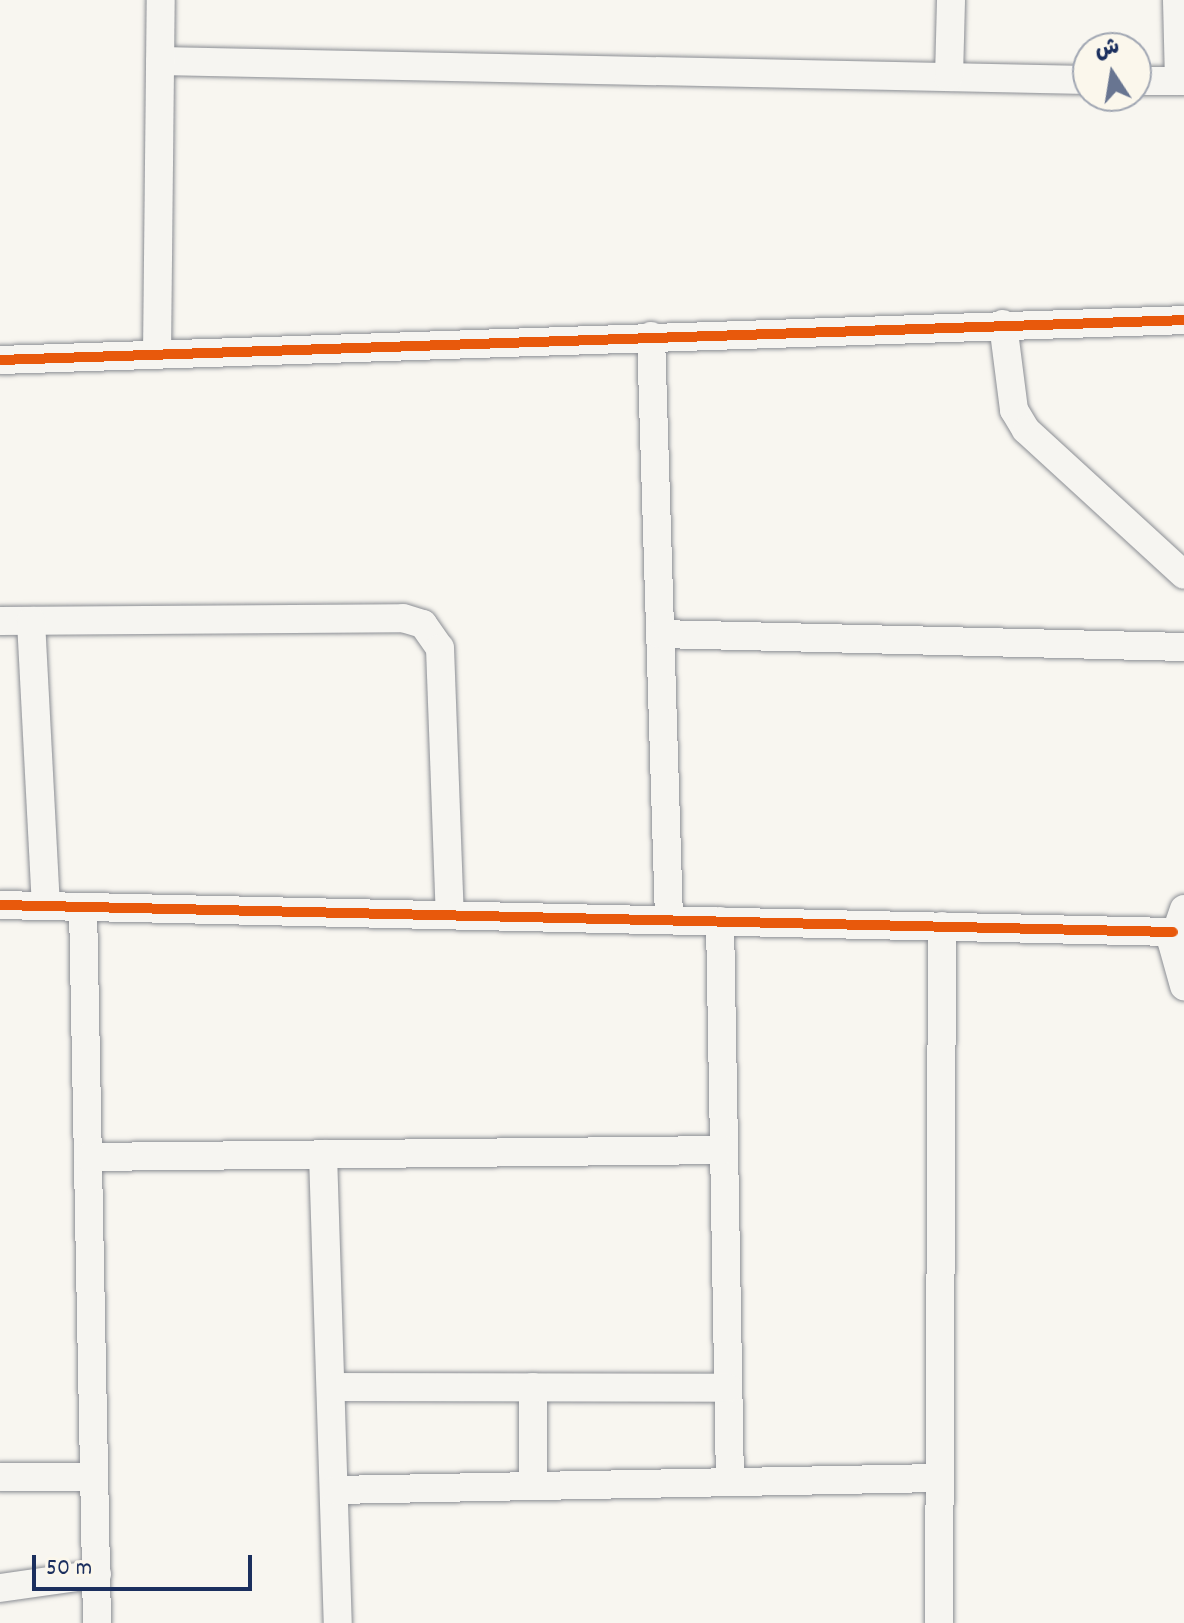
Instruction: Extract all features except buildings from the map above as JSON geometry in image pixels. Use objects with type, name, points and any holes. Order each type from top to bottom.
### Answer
[{"type":"street","points":[[157,354],[161,0]]},
{"type":"street","points":[[949,77],[951,0]]},
{"type":"street","points":[[1152,81],[1181,81],[1177,0]]},
{"type":"street","points":[[160,61],[1072,80]]},
{"type":"street","points":[[0,360],[1184,320]]},
{"type":"street","points":[[1003,324],[1014,410],[1026,430],[1184,575]]},
{"type":"street","points":[[651,336],[669,920]]},
{"type":"street","points":[[0,621],[403,618],[423,624],[440,648],[450,915]]},
{"type":"street","points":[[31,621],[46,906]]},
{"type":"street","points":[[660,634],[1184,647]]},
{"type":"street","points":[[0,905],[942,926],[1179,920],[1173,955],[1184,986]]},
{"type":"street","points":[[83,907],[97,1623]]},
{"type":"street","points":[[720,921],[730,1482]]},
{"type":"street","points":[[939,1623],[942,926]]},
{"type":"street","points":[[88,1157],[724,1150]]},
{"type":"street","points":[[323,1154],[338,1623]]},
{"type":"street","points":[[332,1387],[728,1388]]},
{"type":"street","points":[[533,1387],[533,1486]]},
{"type":"street","points":[[0,1477],[94,1477]]},
{"type":"street","points":[[335,1490],[940,1478]]},
{"type":"street","points":[[0,1588],[97,1574]]},
{"type":"cycle path","points":[[0,360],[1184,320]]},
{"type":"cycle path","points":[[0,905],[1173,932]]}]
